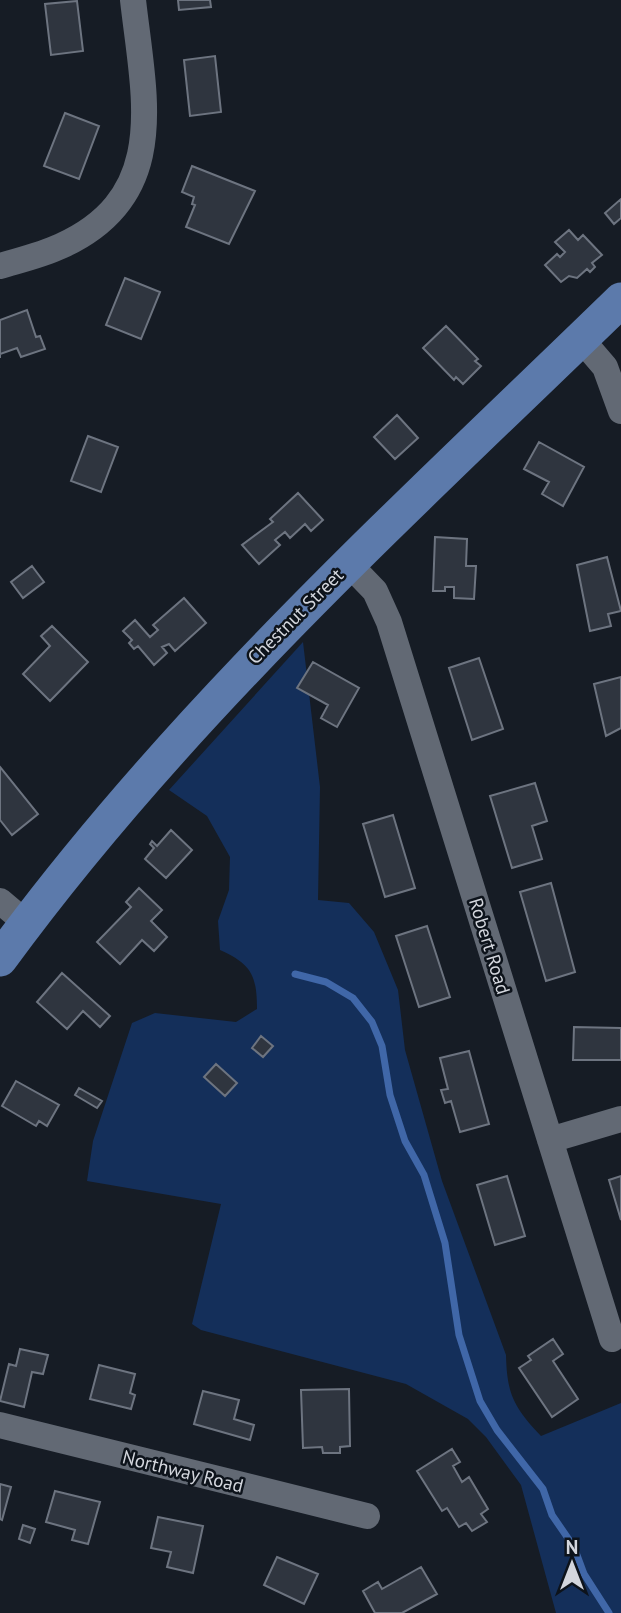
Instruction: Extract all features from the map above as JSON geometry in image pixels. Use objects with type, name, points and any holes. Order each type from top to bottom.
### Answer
[{"type":"main road","name":"Chestnut Street","points":[[0,959],[26,923],[175,744],[246,666],[348,563],[621,300]]},
{"type":"street","points":[[0,266],[58,248],[89,231],[112,213],[130,187],[141,156],[144,120],[133,0]]},
{"type":"street","points":[[581,339],[605,367],[621,411]]},
{"type":"street","name":"Robert Road","points":[[348,563],[367,581],[386,611],[612,1339]]},
{"type":"street","points":[[0,901],[26,923]]},
{"type":"street","points":[[550,1140],[621,1119]]},
{"type":"street","name":"Northway Road","points":[[0,1425],[367,1516]]},
{"type":"shaded area","points":[[303,642],[320,787],[318,900],[349,903],[374,932],[398,990],[405,1050],[442,1181],[506,1355],[510,1391],[518,1408],[541,1436],[621,1403],[621,1613],[556,1613],[521,1485],[486,1437],[468,1419],[406,1384],[201,1330],[192,1324],[221,1204],[87,1181],[93,1141],[132,1023],[155,1013],[236,1022],[257,1009],[256,987],[250,972],[239,960],[220,950],[218,921],[229,890],[230,857],[207,816],[169,790]]},
{"type":"building","points":[[178,0],[210,0],[211,7],[179,10]]},
{"type":"building","points":[[77,1],[83,51],[51,55],[45,4]]},
{"type":"building","points":[[215,56],[221,112],[190,116],[184,60]]},
{"type":"building","points":[[65,113],[99,126],[79,179],[44,166]]},
{"type":"building","points":[[192,166],[255,191],[229,244],[186,227],[195,205],[192,204],[194,197],[182,192]]},
{"type":"building","points":[[621,199],[621,218],[614,224],[605,213]]},
{"type":"building","points":[[569,230],[578,240],[583,235],[602,255],[592,263],[595,267],[590,272],[587,269],[577,278],[569,276],[561,282],[545,265],[557,254],[560,257],[565,252],[555,242]]},
{"type":"building","points":[[125,278],[160,292],[141,339],[106,325]]},
{"type":"building","points":[[27,310],[36,337],[40,336],[45,349],[21,357],[17,348],[0,354],[0,320]]},
{"type":"building","points":[[446,326],[478,359],[475,361],[481,366],[463,384],[456,377],[454,380],[423,348]]},
{"type":"building","points":[[397,415],[418,438],[395,459],[374,437]]},
{"type":"building","points":[[88,436],[118,447],[101,492],[71,481]]},
{"type":"building","points":[[539,442],[584,467],[563,506],[542,494],[549,482],[524,469]]},
{"type":"building","points":[[298,493],[323,520],[311,531],[305,524],[290,538],[285,532],[275,540],[280,545],[259,564],[242,545],[273,522],[270,519]]},
{"type":"building","points":[[435,537],[467,539],[466,566],[476,566],[474,599],[454,598],[454,587],[445,587],[445,591],[433,591]]},
{"type":"building","points":[[607,557],[621,611],[608,614],[611,626],[590,631],[577,565]]},
{"type":"building","points":[[32,566],[44,582],[23,598],[11,582]]},
{"type":"building","points":[[184,598],[206,623],[175,651],[169,644],[162,647],[167,653],[154,665],[138,646],[134,649],[129,643],[132,640],[123,631],[135,620],[150,637],[158,630],[153,625]]},
{"type":"building","points":[[52,626],[88,662],[50,701],[23,674],[50,646],[41,636]]},
{"type":"building","points":[[479,658],[503,729],[472,740],[449,668]]},
{"type":"building","points":[[313,662],[359,688],[337,727],[321,718],[328,705],[297,688]]},
{"type":"building","points":[[621,677],[621,728],[606,736],[594,684]]},
{"type":"building","points":[[0,767],[38,814],[12,835],[0,820]]},
{"type":"building","points":[[535,783],[547,821],[532,826],[542,859],[512,868],[490,796]]},
{"type":"building","points":[[393,815],[415,888],[385,897],[363,824]]},
{"type":"building","points":[[171,830],[192,850],[166,878],[145,859],[154,848],[150,844],[152,841],[157,846]]},
{"type":"building","points":[[551,883],[575,972],[546,981],[520,892]]},
{"type":"building","points":[[139,888],[162,910],[151,921],[167,937],[154,951],[142,940],[120,964],[97,942],[131,907],[126,902]]},
{"type":"building","points":[[427,926],[450,997],[419,1007],[396,936]]},
{"type":"building","points":[[62,973],[110,1016],[100,1027],[83,1011],[67,1029],[37,1002]]},
{"type":"building","points":[[574,1027],[621,1028],[621,1060],[573,1060]]},
{"type":"building","points":[[261,1036],[273,1046],[263,1057],[252,1048]]},
{"type":"building","points":[[469,1051],[489,1124],[460,1132],[451,1101],[445,1103],[441,1090],[448,1089],[440,1058]]},
{"type":"building","points":[[216,1064],[237,1083],[225,1096],[204,1077]]},
{"type":"building","points":[[16,1081],[59,1105],[47,1126],[39,1121],[36,1126],[2,1106]]},
{"type":"building","points":[[79,1088],[102,1101],[97,1108],[75,1095]]},
{"type":"building","points":[[507,1176],[525,1236],[495,1245],[477,1185]]},
{"type":"building","points":[[621,1176],[621,1220],[609,1180]]},
{"type":"building","points":[[553,1339],[563,1354],[553,1361],[578,1399],[552,1417],[519,1368],[531,1360],[528,1356]]},
{"type":"building","points":[[20,1349],[48,1355],[43,1374],[32,1372],[24,1407],[0,1401],[9,1364],[16,1366]]},
{"type":"building","points":[[99,1365],[135,1374],[130,1393],[135,1395],[131,1409],[90,1399]]},
{"type":"building","points":[[349,1389],[350,1446],[340,1447],[340,1453],[323,1453],[322,1447],[303,1448],[301,1390]]},
{"type":"building","points":[[203,1391],[239,1400],[234,1419],[254,1425],[250,1440],[194,1424]]},
{"type":"building","points":[[452,1449],[460,1462],[453,1466],[462,1482],[469,1477],[488,1509],[481,1514],[487,1522],[472,1531],[466,1523],[459,1527],[447,1508],[442,1511],[417,1471]]},
{"type":"building","points":[[0,1484],[11,1487],[2,1520],[0,1519]]},
{"type":"building","points":[[55,1491],[100,1502],[88,1544],[72,1540],[75,1530],[46,1522]]},
{"type":"building","points":[[158,1517],[203,1526],[193,1573],[167,1567],[171,1552],[151,1548]]},
{"type":"building","points":[[23,1525],[35,1529],[30,1543],[19,1539]]},
{"type":"building","points":[[277,1557],[318,1574],[304,1604],[264,1585]]},
{"type":"building","points":[[421,1567],[437,1594],[402,1613],[375,1613],[363,1591],[378,1582],[382,1589]]},
{"type":"waterway","points":[[295,974],[326,982],[353,998],[372,1022],[382,1046],[390,1095],[405,1141],[424,1175],[445,1243],[459,1335],[480,1401],[497,1430],[543,1489],[552,1515],[574,1547],[584,1574],[609,1613]]}]
